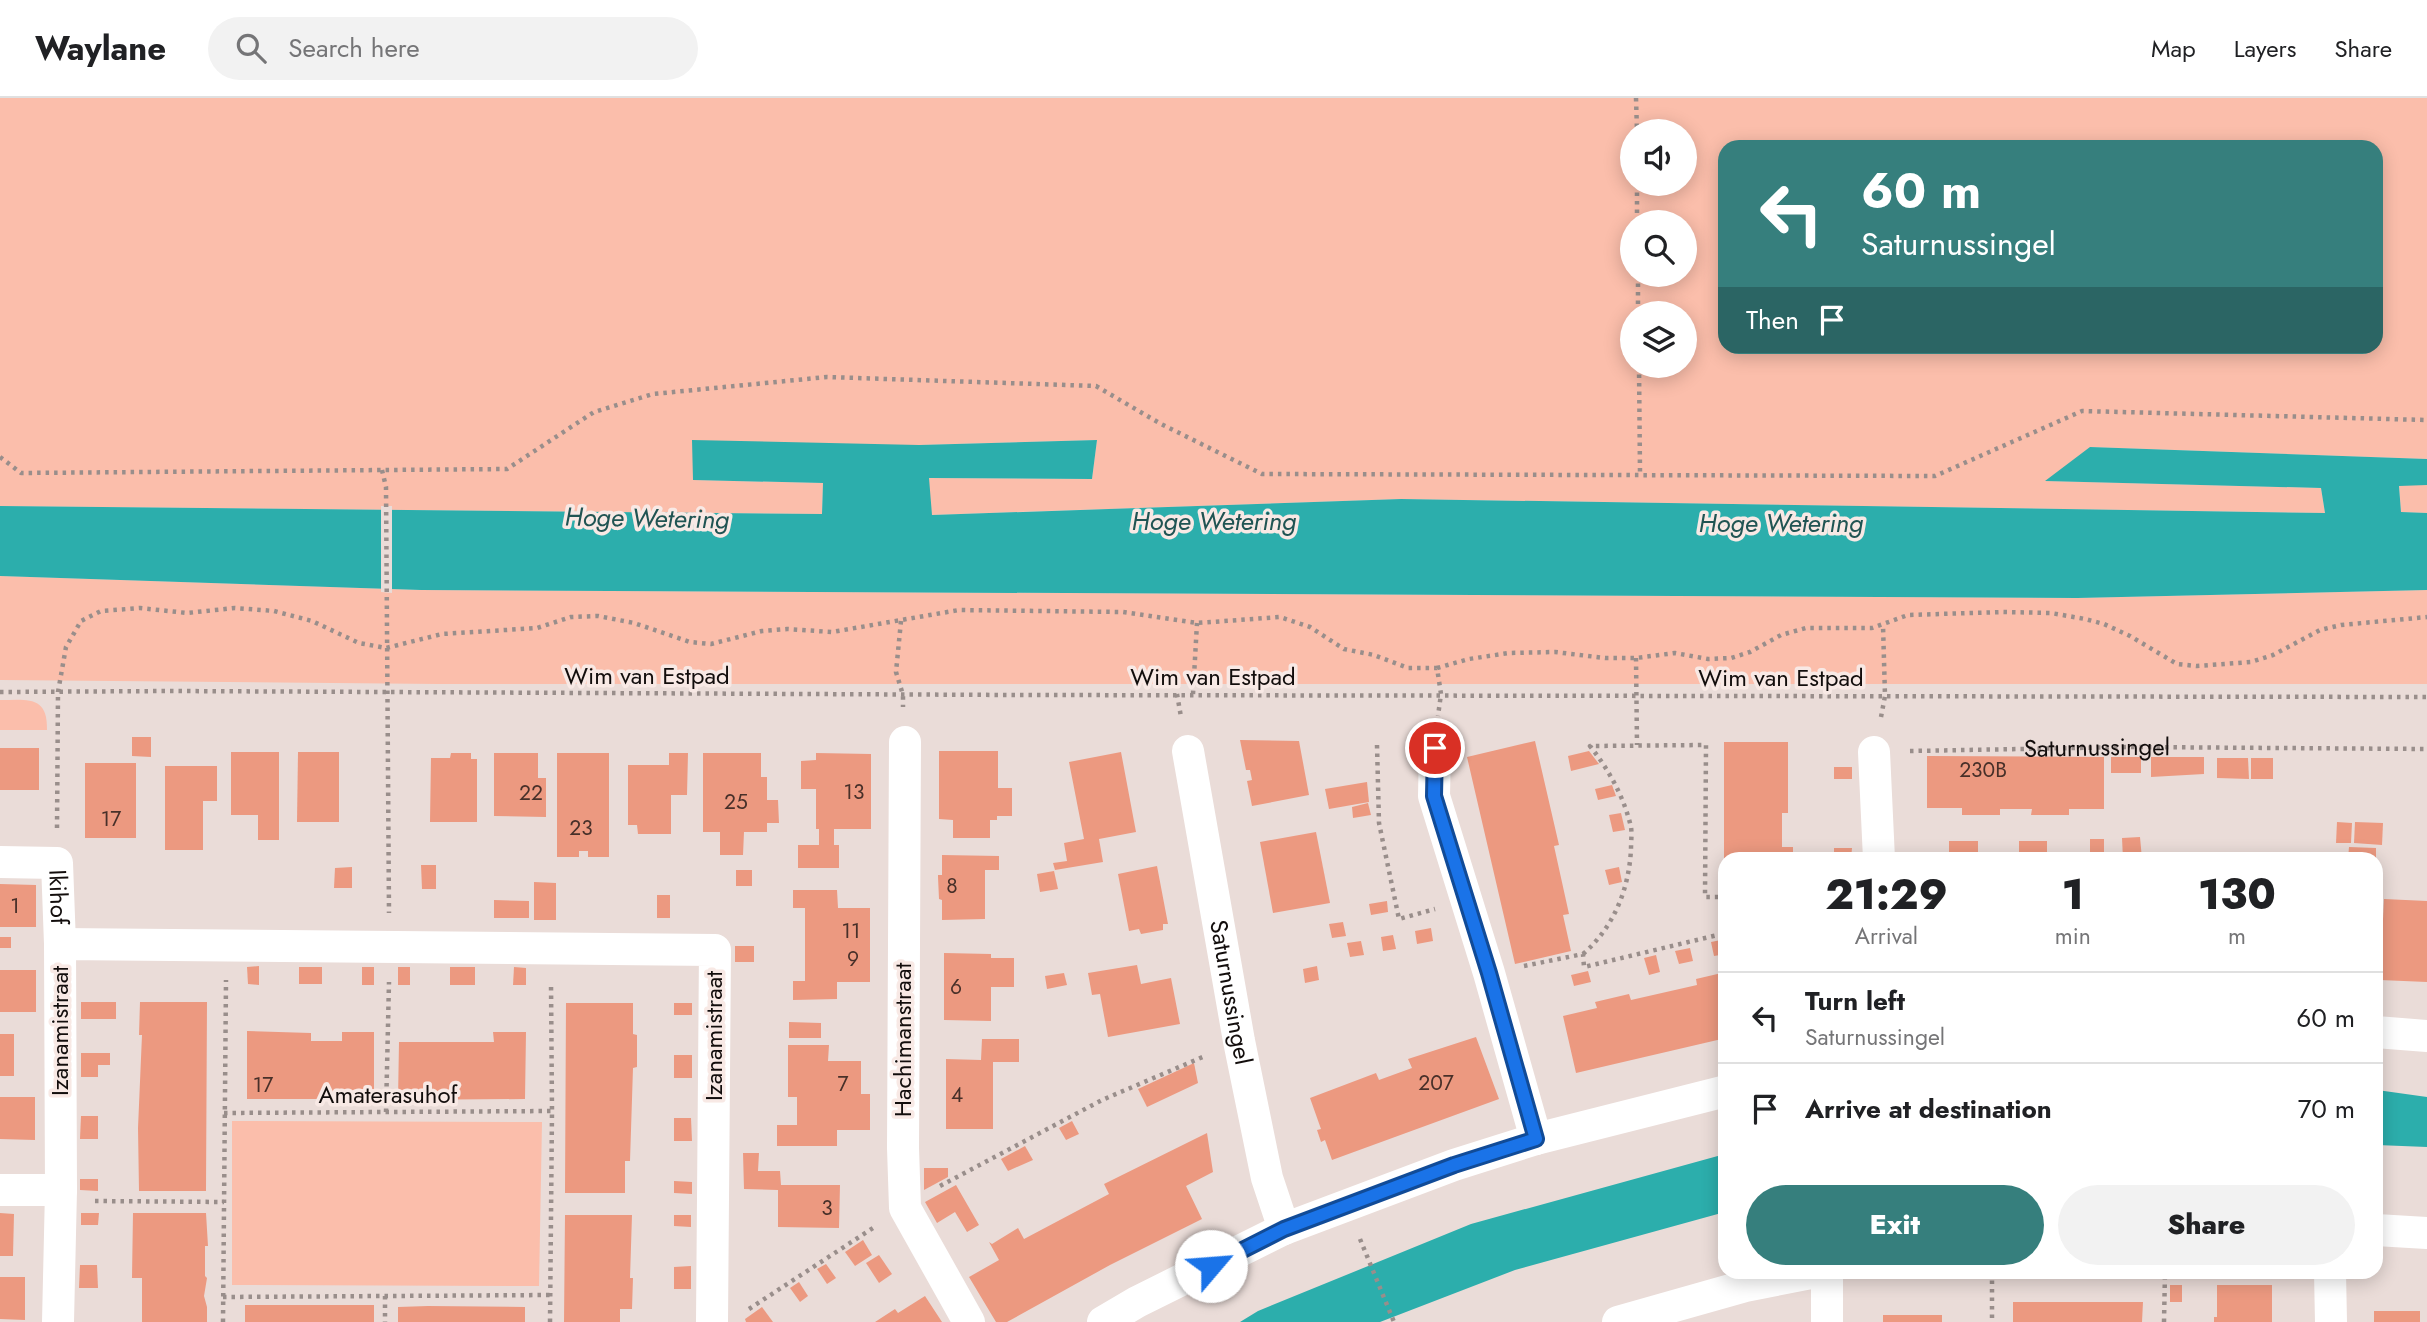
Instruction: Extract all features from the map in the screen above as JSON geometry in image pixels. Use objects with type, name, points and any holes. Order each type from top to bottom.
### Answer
[{"type":"street","name":"Hachimanstraat","points":[[905,742],[905,1208],[969,1322]]},
{"type":"street","points":[[1435,748],[1434,796],[1489,973],[1536,1139]]},
{"type":"street","name":"Saturnussingel","points":[[1188,751],[1239,1041],[1267,1178],[1284,1229]]},
{"type":"street","points":[[1874,752],[1879,852]]},
{"type":"street","name":"Ikihof","points":[[0,862],[57,863],[60,944]]},
{"type":"street","name":"Izanamistraat","points":[[58,1322],[60,944],[715,950],[712,1322]]},
{"type":"street","points":[[2383,1033],[2427,1036]]},
{"type":"street","points":[[1103,1322],[1284,1229],[1454,1165],[1536,1139],[1718,1093]]},
{"type":"street","points":[[0,1190],[60,1196]]},
{"type":"street","points":[[2383,1230],[2427,1233]]},
{"type":"street","points":[[1618,1322],[1745,1286],[1780,1279]]},
{"type":"street","points":[[1827,1279],[1827,1322]]},
{"type":"street","points":[[2330,1279],[2330,1322]]},
{"type":"path","points":[[1636,98],[1637,119]]},
{"type":"path","points":[[0,457],[21,473],[507,469],[594,412],[653,394],[827,377],[1096,387],[1161,424],[1262,474],[1935,475],[2082,411],[2427,420]]},
{"type":"path","points":[[1639,378],[1640,473]]},
{"type":"path","points":[[382,470],[386,487],[390,947],[386,1112]]},
{"type":"path","points":[[57,863],[58,692],[66,647],[81,621],[101,611],[139,608],[187,613],[235,608],[274,611],[312,621],[359,643],[386,648],[442,634],[537,628],[570,617],[598,616],[635,623],[690,642],[711,644],[762,631],[786,629],[832,632],[959,610],[1123,612],[1197,623],[1280,617],[1310,627],[1345,649],[1374,655],[1408,668],[1437,668],[1469,659],[1509,653],[1555,652],[1605,658],[1636,658],[1675,653],[1708,659],[1731,658],[1750,652],[1781,635],[1806,628],[1871,628],[1908,615],[1935,613],[2052,613],[2104,624],[2177,664],[2197,666],[2251,662],[2273,655],[2320,630],[2341,625],[2427,617]]},
{"type":"path","points":[[901,621],[896,672],[903,695]]},
{"type":"path","points":[[1194,694],[1197,623]]},
{"type":"path","points":[[1883,625],[1885,696]]},
{"type":"path","points":[[1636,658],[1637,746]]},
{"type":"path","points":[[1437,668],[1441,694]]},
{"type":"path","name":"Wim van Estpad","points":[[0,692],[2427,697]]},
{"type":"path","points":[[1377,745],[1379,823],[1399,919],[1466,901]]},
{"type":"path","points":[[1489,973],[1583,954],[1596,943],[1612,920],[1623,894],[1630,866],[1632,830],[1609,771],[1590,746],[1706,745],[1704,897],[1718,897]]},
{"type":"path","name":"Saturnussingel","points":[[1874,752],[2130,747],[2427,749]]},
{"type":"path","points":[[1583,954],[1584,967],[1718,935]]},
{"type":"path","points":[[223,1322],[226,946]]},
{"type":"path","points":[[550,1322],[551,947]]},
{"type":"path","points":[[744,1312],[926,1194],[1102,1100],[1239,1041]]},
{"type":"path","name":"Amaterasuhof","points":[[224,1113],[552,1111]]},
{"type":"path","points":[[60,1196],[224,1202]]},
{"type":"path","points":[[1366,1253],[1394,1322]]},
{"type":"path","points":[[1992,1279],[1992,1322]]},
{"type":"path","points":[[2164,1322],[2165,1279]]},
{"type":"path","points":[[223,1297],[550,1295]]},
{"type":"path","points":[[385,1296],[385,1322]]},
{"type":"shaded area","points":[[0,98],[2427,98],[2427,459],[2091,447],[2047,481],[2321,488],[2325,513],[1401,499],[931,515],[928,478],[1092,479],[1097,440],[919,445],[694,480],[823,483],[822,514],[0,506]]},
{"type":"shaded area","points":[[2399,485],[2427,485],[2427,513],[2401,512]]},
{"type":"shaded area","points":[[0,576],[421,590],[2077,598],[2427,590],[2427,684],[438,684],[0,680]]},
{"type":"shaded area","points":[[0,700],[27,700],[40,705],[44,711],[47,730],[0,730]]},
{"type":"shaded area","points":[[232,1121],[542,1122],[539,1286],[232,1285]]},
{"type":"water","name":"Hoge Wetering","points":[[692,440],[919,445],[1097,440],[1092,479],[929,478],[932,515],[1401,499],[2325,513],[2321,488],[2045,481],[2090,447],[2427,459],[2427,485],[2399,486],[2401,512],[2427,513],[2427,590],[2077,598],[421,590],[0,576],[0,506],[822,514],[823,483],[693,480]]},
{"type":"water","points":[[2383,1091],[2427,1097],[2427,1147],[2383,1145]]},
{"type":"water","points":[[1718,1156],[1718,1214],[1515,1270],[1380,1322],[1240,1322],[1258,1311],[1471,1224]]},
{"type":"pier","points":[[381,506],[392,506],[392,593],[381,592]]},
{"type":"building","points":[[132,737],[151,737],[151,757],[132,756]]},
{"type":"building","points":[[1240,740],[1299,741],[1309,795],[1252,806],[1247,781],[1252,780],[1250,770],[1246,770]]},
{"type":"building","points":[[1535,741],[1559,845],[1554,846],[1569,914],[1563,915],[1571,951],[1515,964],[1467,757]]},
{"type":"building","points":[[1724,742],[1788,742],[1788,813],[1782,813],[1782,847],[1793,847],[1793,852],[1724,852]]},
{"type":"building","points":[[0,748],[39,748],[39,790],[0,790]]},
{"type":"building","points":[[939,751],[998,751],[998,788],[1012,788],[1012,816],[997,816],[997,820],[990,820],[990,838],[953,838],[953,820],[939,819]]},
{"type":"building","points":[[1589,751],[1599,764],[1571,771],[1568,756]]},
{"type":"building","points":[[231,752],[279,752],[279,840],[258,840],[258,815],[231,815]]},
{"type":"building","points":[[298,752],[339,752],[339,822],[297,822]]},
{"type":"building","points":[[1121,752],[1136,832],[1099,839],[1103,862],[1055,870],[1053,863],[1067,861],[1064,843],[1084,839],[1069,762]]},
{"type":"building","points":[[451,753],[471,753],[471,759],[477,759],[477,822],[430,822],[431,758],[450,758]]},
{"type":"building","points":[[494,753],[538,753],[538,778],[546,778],[546,817],[494,816]]},
{"type":"building","points":[[557,753],[609,753],[609,857],[588,857],[588,851],[579,851],[579,857],[557,857]]},
{"type":"building","points":[[669,753],[688,753],[687,795],[671,795],[671,834],[638,834],[637,825],[628,825],[628,765],[669,765]]},
{"type":"building","points":[[703,753],[761,753],[761,777],[767,777],[767,800],[778,800],[779,823],[767,823],[767,832],[744,832],[743,855],[720,855],[720,832],[703,832]]},
{"type":"building","points":[[816,753],[871,754],[871,829],[834,829],[834,845],[839,845],[839,868],[798,868],[798,845],[819,845],[819,829],[816,829],[816,789],[801,789],[801,761],[816,760]]},
{"type":"building","points":[[1927,756],[2104,757],[2104,809],[2069,809],[2069,815],[2031,815],[2032,809],[2000,809],[2000,815],[1962,815],[1962,808],[1927,808]]},
{"type":"building","points":[[2111,757],[2141,757],[2141,773],[2111,773]]},
{"type":"building","points":[[2151,757],[2204,757],[2204,774],[2151,777]]},
{"type":"building","points":[[2217,758],[2248,758],[2249,779],[2217,778]]},
{"type":"building","points":[[2251,758],[2273,758],[2273,779],[2251,779]]},
{"type":"building","points":[[85,763],[136,763],[136,838],[85,838]]},
{"type":"building","points":[[165,766],[217,766],[217,801],[203,801],[203,850],[165,850]]},
{"type":"building","points":[[1834,767],[1852,767],[1852,779],[1834,779]]},
{"type":"building","points":[[1367,782],[1369,802],[1329,809],[1325,789]]},
{"type":"building","points":[[1612,785],[1616,796],[1598,800],[1595,789]]},
{"type":"building","points":[[1368,803],[1371,815],[1353,818],[1352,807]]},
{"type":"building","points":[[1621,813],[1625,830],[1613,832],[1609,815]]},
{"type":"building","points":[[2337,822],[2352,823],[2351,843],[2336,843]]},
{"type":"building","points":[[2355,822],[2383,823],[2382,845],[2354,843]]},
{"type":"building","points":[[1316,832],[1330,903],[1273,913],[1260,842]]},
{"type":"building","points":[[2140,837],[2141,852],[2123,852],[2122,838]]},
{"type":"building","points":[[2090,839],[2104,839],[2104,852],[2090,852]]},
{"type":"building","points":[[1949,841],[1978,841],[1978,852],[1949,852]]},
{"type":"building","points":[[2019,841],[2047,841],[2047,852],[2019,852]]},
{"type":"building","points":[[2349,847],[2376,848],[2376,852],[2349,852]]},
{"type":"building","points":[[1834,848],[1852,848],[1852,852],[1834,852]]},
{"type":"building","points":[[942,855],[999,856],[999,870],[985,870],[985,919],[942,920],[938,875],[942,875]]},
{"type":"building","points":[[421,865],[436,865],[436,889],[422,889]]},
{"type":"building","points":[[1157,866],[1168,924],[1163,924],[1163,930],[1141,934],[1139,929],[1129,931],[1118,874]]},
{"type":"building","points":[[352,867],[352,888],[334,888],[335,868]]},
{"type":"building","points":[[1619,867],[1622,882],[1609,885],[1605,870]]},
{"type":"building","points":[[736,870],[752,870],[752,886],[736,886]]},
{"type":"building","points":[[1054,871],[1058,889],[1040,892],[1037,874]]},
{"type":"building","points":[[534,882],[556,883],[556,920],[534,920]]},
{"type":"building","points":[[0,884],[36,885],[36,927],[0,927]]},
{"type":"building","points":[[793,890],[837,890],[838,908],[870,908],[870,982],[837,982],[837,999],[793,1000],[793,981],[805,981],[805,908],[793,908]]},
{"type":"building","points":[[657,895],[670,895],[670,918],[657,918]]},
{"type":"building","points":[[2384,899],[2427,901],[2427,982],[2383,980]]},
{"type":"building","points":[[494,900],[529,901],[529,918],[494,918]]},
{"type":"building","points":[[1387,901],[1388,912],[1371,915],[1369,904]]},
{"type":"building","points":[[1343,922],[1346,936],[1332,938],[1329,924]]},
{"type":"building","points":[[1431,928],[1433,941],[1417,944],[1415,931]]},
{"type":"building","points":[[1393,935],[1396,949],[1383,951],[1381,937]]},
{"type":"building","points":[[0,937],[11,937],[11,948],[0,948]]},
{"type":"building","points":[[1361,941],[1364,955],[1350,957],[1347,943]]},
{"type":"building","points":[[1718,941],[1718,955],[1714,956],[1711,942]]},
{"type":"building","points":[[735,946],[754,946],[754,962],[735,962]]},
{"type":"building","points":[[1690,948],[1693,961],[1679,964],[1675,951]]},
{"type":"building","points":[[944,953],[991,954],[991,958],[1014,958],[1014,987],[991,987],[991,1021],[944,1020]]},
{"type":"building","points":[[1656,955],[1660,972],[1649,975],[1644,958]]},
{"type":"building","points":[[1137,965],[1141,984],[1171,978],[1180,1024],[1108,1037],[1100,994],[1092,995],[1088,973]]},
{"type":"building","points":[[259,966],[259,985],[248,984],[247,967]]},
{"type":"building","points":[[1317,966],[1319,980],[1305,983],[1303,969]]},
{"type":"building","points":[[299,967],[322,967],[322,984],[299,984]]},
{"type":"building","points":[[362,967],[374,967],[374,985],[362,985]]},
{"type":"building","points":[[398,967],[410,967],[410,985],[398,985]]},
{"type":"building","points":[[450,967],[475,967],[475,985],[450,985]]},
{"type":"building","points":[[514,967],[526,968],[526,985],[513,985]]},
{"type":"building","points":[[0,970],[36,970],[36,1012],[0,1012]]},
{"type":"building","points":[[1588,971],[1591,982],[1574,986],[1571,975]]},
{"type":"building","points":[[1064,973],[1067,985],[1047,989],[1045,976]]},
{"type":"building","points":[[1718,974],[1718,1040],[1576,1073],[1563,1016],[1597,1008],[1595,1002],[1629,994],[1631,1000],[1697,985],[1696,979]]},
{"type":"building","points":[[81,1002],[116,1002],[116,1019],[81,1019]]},
{"type":"building","points":[[140,1002],[207,1002],[206,1191],[139,1191],[138,1128],[142,1035],[139,1035]]},
{"type":"building","points":[[566,1003],[633,1003],[637,1067],[633,1068],[630,1161],[625,1161],[625,1193],[565,1193]]},
{"type":"building","points":[[674,1003],[692,1003],[692,1015],[674,1015]]},
{"type":"building","points":[[789,1022],[821,1023],[821,1038],[789,1038]]},
{"type":"building","points":[[247,1031],[311,1033],[311,1041],[342,1041],[342,1032],[374,1032],[374,1099],[247,1099]]},
{"type":"building","points":[[493,1032],[526,1032],[525,1099],[398,1100],[399,1042],[494,1042]]},
{"type":"building","points":[[0,1034],[14,1034],[14,1076],[0,1076]]},
{"type":"building","points":[[1476,1037],[1499,1099],[1332,1160],[1325,1140],[1321,1142],[1317,1130],[1321,1129],[1310,1098],[1376,1073],[1379,1080],[1412,1068],[1408,1059]]},
{"type":"building","points":[[982,1039],[1019,1039],[1019,1062],[993,1062],[993,1129],[946,1129],[946,1059],[981,1060]]},
{"type":"building","points":[[788,1045],[829,1045],[828,1061],[861,1061],[861,1094],[870,1094],[870,1130],[837,1130],[837,1146],[777,1146],[777,1125],[797,1125],[797,1097],[788,1097]]},
{"type":"building","points":[[81,1053],[110,1053],[110,1065],[98,1065],[98,1077],[81,1077]]},
{"type":"building","points":[[674,1055],[692,1055],[692,1078],[674,1078]]},
{"type":"building","points":[[1194,1063],[1198,1083],[1147,1107],[1138,1089]]},
{"type":"building","points":[[0,1097],[35,1097],[35,1140],[0,1139]]},
{"type":"building","points":[[81,1116],[98,1116],[98,1139],[80,1139]]},
{"type":"building","points":[[674,1118],[691,1118],[692,1141],[674,1141]]},
{"type":"building","points":[[1072,1121],[1079,1134],[1066,1140],[1059,1128]]},
{"type":"building","points":[[1207,1133],[1213,1172],[1186,1186],[1202,1219],[1110,1265],[1007,1322],[996,1322],[969,1277],[999,1260],[989,1242],[992,1244],[1018,1228],[1024,1239],[1109,1194],[1104,1184]]},
{"type":"building","points":[[1025,1146],[1033,1160],[1008,1171],[1001,1159]]},
{"type":"building","points":[[743,1153],[759,1153],[758,1171],[780,1171],[781,1185],[840,1185],[839,1228],[778,1227],[778,1190],[744,1189]]},
{"type":"building","points":[[924,1168],[948,1168],[948,1177],[924,1190]]},
{"type":"building","points":[[80,1179],[98,1179],[98,1191],[80,1190]]},
{"type":"building","points":[[674,1181],[692,1182],[692,1194],[674,1193]]},
{"type":"building","points":[[956,1185],[979,1225],[967,1232],[955,1212],[937,1223],[925,1202]]},
{"type":"building","points":[[0,1213],[14,1214],[13,1256],[0,1256]]},
{"type":"building","points":[[81,1213],[99,1213],[98,1225],[81,1225]]},
{"type":"building","points":[[133,1213],[206,1213],[208,1246],[205,1246],[207,1278],[204,1296],[207,1322],[142,1322],[142,1278],[132,1278]]},
{"type":"building","points":[[565,1215],[632,1215],[632,1309],[620,1309],[620,1322],[564,1322]]},
{"type":"building","points":[[674,1215],[691,1215],[691,1227],[674,1226]]},
{"type":"building","points":[[863,1240],[872,1255],[855,1266],[845,1252]]},
{"type":"building","points":[[879,1255],[892,1274],[879,1283],[866,1263]]},
{"type":"building","points":[[826,1264],[836,1278],[827,1284],[817,1269]]},
{"type":"building","points":[[80,1265],[97,1265],[98,1288],[79,1288]]},
{"type":"building","points":[[691,1266],[691,1289],[674,1289],[674,1267]]},
{"type":"building","points":[[0,1277],[25,1277],[25,1320],[0,1319]]},
{"type":"building","points":[[799,1282],[808,1296],[800,1302],[790,1288]]},
{"type":"building","points":[[2170,1285],[2182,1285],[2182,1302],[2170,1302]]},
{"type":"building","points":[[2217,1285],[2272,1285],[2272,1322],[2214,1322],[2214,1317],[2217,1317]]},
{"type":"building","points":[[925,1296],[942,1322],[875,1322],[895,1309],[898,1313]]},
{"type":"building","points":[[2013,1302],[2143,1302],[2142,1322],[2013,1322]]},
{"type":"building","points":[[245,1305],[374,1305],[374,1322],[245,1322]]},
{"type":"building","points":[[398,1307],[525,1307],[525,1322],[398,1322]]},
{"type":"building","points":[[762,1307],[773,1322],[746,1322],[745,1319]]},
{"type":"building","points":[[2374,1311],[2420,1311],[2420,1322],[2374,1322]]},
{"type":"building","points":[[1883,1315],[1942,1315],[1942,1322],[1883,1322]]},
{"type":"route","points":[[1211,1266],[1284,1229],[1454,1165],[1536,1139],[1489,973],[1434,796],[1435,748]]}]
